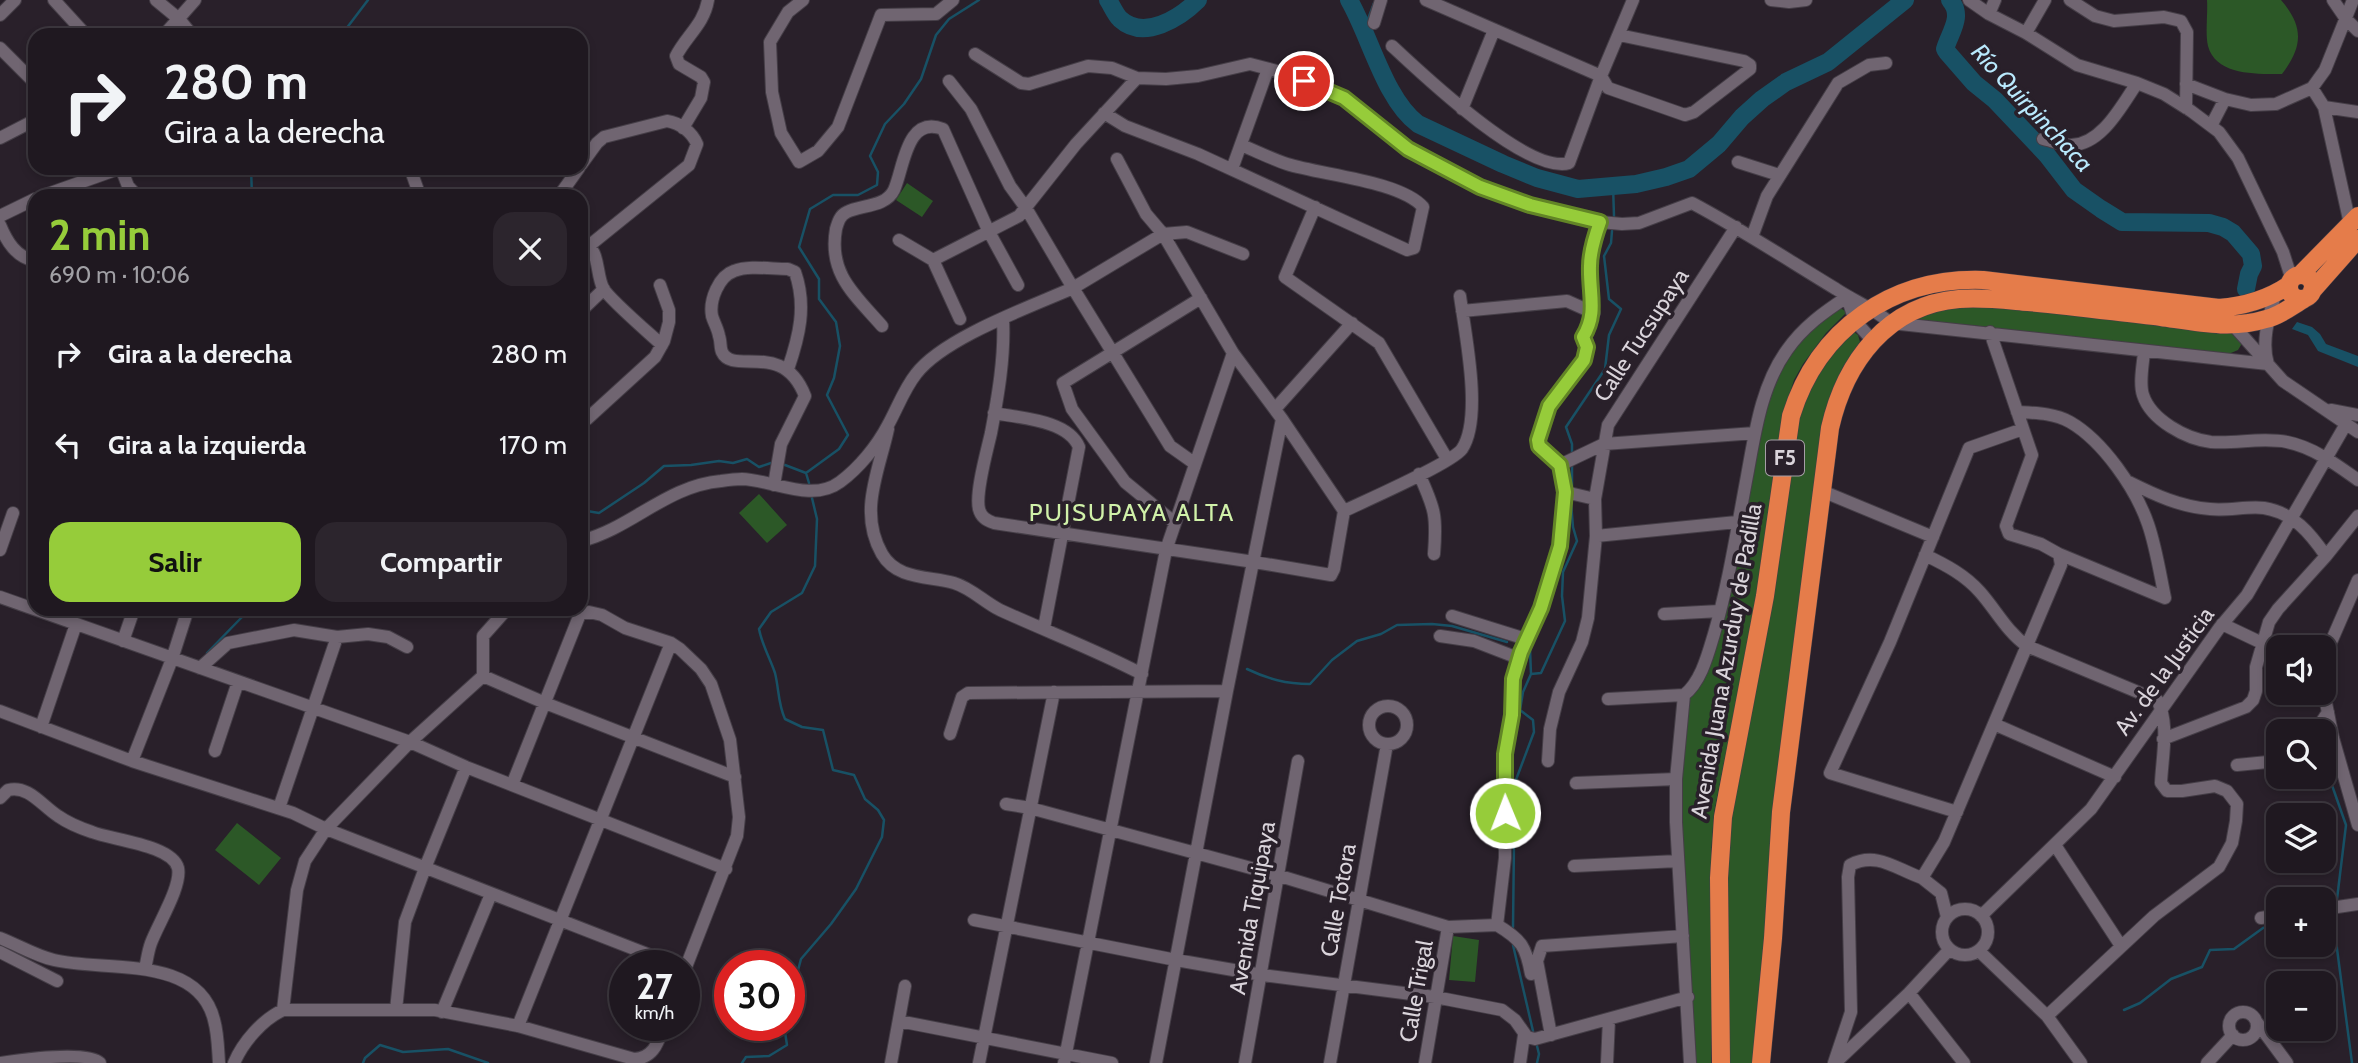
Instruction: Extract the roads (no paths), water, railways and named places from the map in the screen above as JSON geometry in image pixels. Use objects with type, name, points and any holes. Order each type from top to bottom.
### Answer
[{"type":"highway","name":"Avenida Juana Azurduy de Padilla","points":[[1721,1063],[1719,878],[1723,817],[1765,596],[1791,416],[1798,394],[1818,356],[1855,321],[1905,291],[1965,279],[2218,308],[2249,304],[2293,281],[2355,226]]},
{"type":"highway","name":"F5","points":[[1761,1063],[1773,939],[1781,812],[1830,428],[1836,402],[1847,375],[1873,341],[1891,323],[1938,302],[1973,298],[2074,306],[2233,326],[2269,319],[2308,295],[2355,226]]},
{"type":"highway","points":[[2293,281],[2310,280],[2308,295]]},
{"type":"street","points":[[0,15],[15,0]]},
{"type":"street","points":[[54,0],[80,28]]},
{"type":"street","points":[[156,0],[180,19],[187,28]]},
{"type":"street","points":[[171,28],[195,0]]},
{"type":"street","points":[[683,128],[701,98],[704,82],[701,77],[679,64],[676,56],[699,26],[708,0]]},
{"type":"street","points":[[803,0],[789,12],[770,42],[772,92],[781,133],[799,162],[818,151],[838,127],[881,15],[936,14],[953,0]]},
{"type":"street","points":[[1374,23],[1381,0]]},
{"type":"street","points":[[1426,0],[1601,76],[1608,88],[1685,115],[1694,112],[1750,69],[1750,65],[1744,61],[1619,35]]},
{"type":"street","points":[[1392,46],[1462,109],[1524,151],[1561,165],[1569,163],[1633,0]]},
{"type":"street","points":[[1771,0],[1806,0]]},
{"type":"street","points":[[1969,0],[2077,65],[2164,94],[2219,132],[2238,158],[2283,252],[2293,281],[2269,319],[2265,356],[2268,364]]},
{"type":"street","points":[[1989,14],[1995,0]]},
{"type":"street","points":[[2026,33],[2045,0]]},
{"type":"street","points":[[2070,0],[2095,16],[2114,21],[2164,17],[2180,21],[2187,32],[2186,108]]},
{"type":"street","points":[[2186,83],[2225,99],[2251,105],[2276,104],[2312,88],[2325,70],[2350,15]]},
{"type":"street","points":[[1462,109],[1494,30]]},
{"type":"street","points":[[0,48],[28,76]]},
{"type":"street","points":[[975,54],[1021,83],[1029,84],[1088,66],[1112,68],[1137,78],[1199,76],[1251,64],[1284,73],[1344,98],[1408,149],[1480,187],[1530,205],[1622,225],[1639,223],[1692,203],[1736,227],[1847,297],[1873,308],[1891,323],[2268,364]]},
{"type":"street","points":[[1752,237],[1767,196],[1838,83],[1869,65],[1886,63]]},
{"type":"street","points":[[1232,169],[1269,69]]},
{"type":"street","points":[[933,260],[1019,216],[1104,113],[1137,78]]},
{"type":"street","points":[[949,81],[971,109],[1010,186],[1170,446],[1195,463]]},
{"type":"street","points":[[2043,139],[2068,145],[2085,143],[2097,135],[2115,115],[2137,83]]},
{"type":"street","points":[[2312,88],[2324,107],[2355,226]]},
{"type":"street","points":[[2211,126],[2225,99]]},
{"type":"street","points":[[2324,107],[2358,112]]},
{"type":"street","points":[[1104,113],[1125,126],[1232,169],[1407,250],[1414,248],[1423,207],[1418,201],[1384,186],[1288,164],[1241,145]]},
{"type":"street","points":[[588,155],[604,137],[667,121],[677,122],[694,136],[697,144],[689,164],[588,241]]},
{"type":"street","points":[[0,138],[28,124]]},
{"type":"street","points":[[881,326],[837,269],[834,244],[838,222],[844,213],[882,201],[893,193],[907,149],[915,134],[933,125],[943,129],[988,230],[1018,285]]},
{"type":"street","points":[[1003,319],[995,413],[978,500],[981,516],[993,523],[1331,575],[1344,512],[1233,353],[1163,234],[1146,214],[1117,159]]},
{"type":"street","points":[[1738,162],[1779,175]]},
{"type":"street","points":[[62,189],[101,175]]},
{"type":"street","points":[[0,216],[28,202]]},
{"type":"street","points":[[1315,207],[1285,277],[1379,343],[1447,459]]},
{"type":"street","points":[[1600,222],[1590,263],[1594,313],[1590,327],[1583,337],[1587,347],[1584,360],[1549,406],[1538,440],[1539,446],[1568,460],[1604,444],[1755,433]]},
{"type":"street","points":[[0,225],[10,244],[20,255],[28,258]]},
{"type":"street","name":"Calle Tucsupaya","points":[[1548,761],[1550,729],[1559,692],[1582,642],[1588,618],[1596,536],[1595,499],[1608,425],[1736,227]]},
{"type":"street","points":[[588,539],[603,535],[670,495],[718,481],[743,479],[807,490],[825,489],[839,483],[860,464],[890,422],[915,375],[926,362],[942,350],[1003,319],[1073,288],[1163,234],[1187,232],[1243,254]]},
{"type":"street","points":[[899,240],[933,260],[960,319]]},
{"type":"street","points":[[588,246],[594,252],[604,289],[662,345]]},
{"type":"street","points":[[774,485],[780,444],[805,396],[800,384],[788,369],[764,361],[738,362],[728,359],[722,353],[712,304],[725,274],[737,269],[788,269],[795,272],[799,283],[801,327],[788,369]]},
{"type":"street","points":[[588,418],[655,357],[662,345],[669,322],[669,310],[660,285]]},
{"type":"street","points":[[588,304],[604,289]]},
{"type":"street","points":[[1344,512],[1461,450],[1474,405],[1460,296]]},
{"type":"street","points":[[1847,297],[1855,321],[1873,341]]},
{"type":"street","points":[[1608,699],[1684,695],[1694,688],[1710,648],[1720,611],[1765,393],[1787,349],[1813,320],[1847,297]]},
{"type":"street","points":[[1175,523],[1125,482],[1072,409],[1063,383],[1200,298]]},
{"type":"street","points":[[1462,311],[1567,301],[1594,313]]},
{"type":"street","points":[[1156,1063],[1254,562],[1278,414],[1352,323]]},
{"type":"street","points":[[2233,326],[2247,338],[2284,381],[2358,432]]},
{"type":"street","points":[[1990,332],[2017,412],[2032,455],[2006,526],[2009,534],[2041,544],[2165,598],[2148,524],[2128,482],[2089,436],[2069,421],[2047,414],[2017,412]]},
{"type":"street","points":[[2144,352],[2141,392],[2158,417],[2185,434],[2211,442],[2263,439],[2290,442],[2314,452],[2358,480]]},
{"type":"street","points":[[1065,1058],[1166,550],[1233,353]]},
{"type":"street","points":[[2324,408],[2358,415]]},
{"type":"street","points":[[995,413],[1058,426],[1076,440],[1079,452],[1044,628]]},
{"type":"street","points":[[890,422],[875,472],[870,518],[882,554],[890,564],[906,574],[956,584],[999,609],[1142,674]]},
{"type":"street","name":"Av. de la Justicia","points":[[1981,916],[2091,809],[2222,624],[2247,595],[2346,424]]},
{"type":"street","points":[[1956,812],[1830,773],[1890,642],[1969,448],[2023,429]]},
{"type":"street","points":[[1497,925],[1505,848],[1505,754],[1512,715],[1513,679],[1518,658],[1541,608],[1560,546],[1568,460]]},
{"type":"street","points":[[1419,474],[1434,507],[1434,554]]},
{"type":"street","points":[[2128,482],[2182,505],[2208,509],[2263,508],[2292,518],[2304,527],[2326,556]]},
{"type":"street","points":[[1822,491],[1933,537]]},
{"type":"street","points":[[1565,492],[1595,499]]},
{"type":"street","points":[[0,550],[13,513]]},
{"type":"street","points":[[2163,739],[2246,707],[2253,700],[2256,691],[2256,667],[2269,622],[2358,516]]},
{"type":"street","points":[[1596,536],[1737,523]]},
{"type":"street","points":[[1922,878],[1944,842],[2027,646],[2061,565],[2059,554]]},
{"type":"street","points":[[1925,555],[1954,569],[1967,579],[2017,639],[2027,646],[2157,700],[2162,709],[2161,783],[2167,790],[2182,792],[2216,786],[2227,791],[2236,804],[2232,843],[2219,867],[2154,916],[2047,1016]]},
{"type":"street","points":[[2334,635],[2358,580]]},
{"type":"street","points":[[0,597],[28,607]]},
{"type":"street","points":[[1664,614],[1720,611]]},
{"type":"street","points":[[588,612],[603,615],[625,628],[671,643],[701,669],[711,684],[730,740],[739,817],[737,836],[726,869],[691,950]]},
{"type":"street","points":[[53,616],[410,742],[466,767],[726,869]]},
{"type":"street","points":[[123,641],[132,616]]},
{"type":"street","points":[[132,761],[186,616]]},
{"type":"street","points":[[283,1010],[297,890],[305,861],[326,829],[410,742],[484,676],[483,636],[501,616]]},
{"type":"street","points":[[512,785],[579,616]]},
{"type":"street","points":[[1452,616],[1526,639]]},
{"type":"street","points":[[41,727],[76,624]]},
{"type":"street","points":[[2222,624],[2262,643]]},
{"type":"street","points":[[200,668],[228,643],[294,630],[337,638],[368,635],[388,637],[407,647]]},
{"type":"street","points":[[1440,636],[1474,641],[1518,658]]},
{"type":"street","points":[[279,808],[337,638]]},
{"type":"street","points":[[518,1026],[671,643]]},
{"type":"street","points":[[484,676],[545,703],[734,777]]},
{"type":"street","points":[[215,751],[238,682]]},
{"type":"street","points":[[950,734],[962,697],[968,693],[1227,691]]},
{"type":"street","points":[[979,1063],[1054,692]]},
{"type":"street","points":[[1684,695],[1676,779],[1690,1063]]},
{"type":"street","points":[[2327,705],[2358,825]]},
{"type":"street","points":[[0,711],[132,761],[293,813],[326,829],[634,950]]},
{"type":"street","points":[[2323,719],[2328,712]]},
{"type":"street","points":[[1994,724],[2115,776]]},
{"type":"street","name":"Calle Totora","points":[[1330,1063],[1387,744]]},
{"type":"street","name":"Avenida Tiquipaya","points":[[1245,1063],[1280,876],[1298,761]]},
{"type":"street","points":[[2237,765],[2266,762]]},
{"type":"street","points":[[396,1010],[405,922],[466,767]]},
{"type":"street","points":[[1576,783],[1676,779]]},
{"type":"street","points":[[0,798],[8,790],[20,789],[57,816],[85,830],[153,848],[172,858],[177,864],[178,878],[150,946],[145,969]]},
{"type":"street","points":[[1006,804],[1030,808],[1280,876],[1448,927],[1497,925],[1520,942],[1526,950],[1547,1036]]},
{"type":"street","points":[[2055,845],[2121,946]]},
{"type":"street","points":[[1835,1063],[1852,1012],[1848,877],[1850,866],[1861,860],[1875,859],[1922,878],[1941,893],[1948,917]]},
{"type":"street","points":[[1574,866],[1678,861]]},
{"type":"street","points":[[442,1012],[491,894]]},
{"type":"street","points":[[2336,907],[2358,904]]},
{"type":"street","points":[[1961,909],[1968,909],[1981,916],[1986,922],[1987,938],[1979,951],[1964,956],[1950,950],[1942,938],[1944,923],[1948,917],[1961,909]]},
{"type":"street","points":[[2261,918],[2266,917]]},
{"type":"street","points":[[974,920],[1262,975],[1435,997],[1502,1010],[1515,1020],[1524,1035],[1535,1039],[1688,997]]},
{"type":"street","name":"Calle Trigal","points":[[1425,1063],[1448,927]]},
{"type":"street","points":[[1547,1036],[1537,961],[1542,946],[1683,936]]},
{"type":"street","points":[[0,938],[54,960],[145,969],[174,977],[203,1000],[214,1018],[219,1063]]},
{"type":"street","points":[[1835,1063],[1950,950]]},
{"type":"street","points":[[1979,951],[2047,1016],[2081,1063]]},
{"type":"street","points":[[0,952],[57,981]]},
{"type":"street","points":[[891,1063],[905,986]]},
{"type":"street","points":[[1909,993],[1964,1063]]},
{"type":"street","points":[[234,1063],[240,1048],[272,1015],[283,1010],[442,1012],[518,1026],[634,1059],[653,1052],[658,1041]]},
{"type":"street","points":[[2256,1021],[2256,1030],[2250,1037],[2241,1039],[2233,1035],[2229,1027],[2234,1015],[2246,1012],[2256,1021],[2287,1063]]},
{"type":"street","points":[[1608,1063],[1609,1018]]},
{"type":"street","points":[[899,1021],[1065,1058],[1112,1063]]},
{"type":"street","points":[[1520,1063],[1524,1035]]},
{"type":"street","points":[[2207,1063],[2233,1035]]},
{"type":"street","points":[[0,1063],[45,1057],[91,1057],[100,1063]]},
{"type":"water","points":[[2297,322],[2312,327],[2326,344],[2358,356],[2358,367],[2318,351],[2308,335],[2292,329]]},
{"type":"waterway","points":[[347,28],[368,0]]},
{"type":"waterway","points":[[785,465],[806,473],[839,449],[848,435],[827,395],[834,378],[840,346],[836,322],[819,299],[819,279],[799,247],[810,209],[833,195],[858,195],[877,185],[878,172],[870,156],[885,124],[904,104],[921,79],[936,35],[949,19],[979,0]]},
{"type":"waterway","name":"Río Quirpinchaca","points":[[1108,0],[1120,19],[1140,28],[1172,20],[1198,0]]},
{"type":"waterway","name":"Río Quirpinchaca","points":[[1349,0],[1387,84],[1406,113],[1418,124],[1537,178],[1578,189],[1636,184],[1689,169],[1719,144],[1762,99],[1786,82],[1828,62],[1905,0]]},
{"type":"waterway","name":"Río Quirpinchaca","points":[[1950,0],[1956,18],[1945,49],[1974,83],[1995,100],[2047,155],[2074,190],[2122,222],[2209,223],[2223,227],[2233,233],[2251,254],[2253,266],[2246,289]]},
{"type":"waterway","points":[[1364,30],[1374,3]]},
{"type":"waterway","points":[[251,175],[252,189]]},
{"type":"waterway","points":[[1613,185],[1614,216]]},
{"type":"waterway","points":[[1572,455],[1572,444],[1566,427],[1605,369],[1609,335],[1621,309],[1609,299],[1604,256],[1611,243],[1612,231]]},
{"type":"waterway","points":[[588,511],[599,513],[664,466],[719,461],[733,463],[747,459],[759,467],[774,462]]},
{"type":"waterway","points":[[1572,465],[1572,486]]},
{"type":"waterway","points":[[806,473],[809,483]]},
{"type":"waterway","points":[[805,954],[856,889],[882,837],[884,820],[878,810],[865,799],[854,775],[833,770],[823,730],[802,727],[785,719],[775,673],[759,629],[771,612],[802,593],[815,566],[817,519],[812,498]]},
{"type":"waterway","points":[[1513,927],[1514,843],[1511,793],[1534,732],[1533,720],[1520,710],[1523,692],[1531,674],[1541,673],[1565,621],[1563,572],[1577,541],[1571,502]]},
{"type":"waterway","points":[[207,653],[242,617],[249,616]]},
{"type":"waterway","points":[[1247,669],[1277,680],[1310,684],[1332,660],[1357,641],[1381,634],[1397,625],[1452,626],[1507,642]]},
{"type":"waterway","points":[[1530,649],[1531,674]]},
{"type":"waterway","points":[[2333,789],[2346,825],[2337,899]]},
{"type":"waterway","points":[[2124,1010],[2140,1003],[2171,979],[2202,967],[2210,950],[2234,949],[2266,927]]},
{"type":"waterway","points":[[2336,941],[2352,1063]]},
{"type":"waterway","points":[[1513,945],[1533,1031]]},
{"type":"waterway","points":[[742,1063],[746,1057],[769,1056],[787,1045],[786,1041]]},
{"type":"waterway","points":[[363,1063],[380,1045],[403,1052],[448,1049],[488,1063]]},
{"type":"waterway","points":[[1537,1046],[1537,1063]]},
{"type":"district","name":"PUJSUPAYA ALTA","points":[[1132,513]]}]
